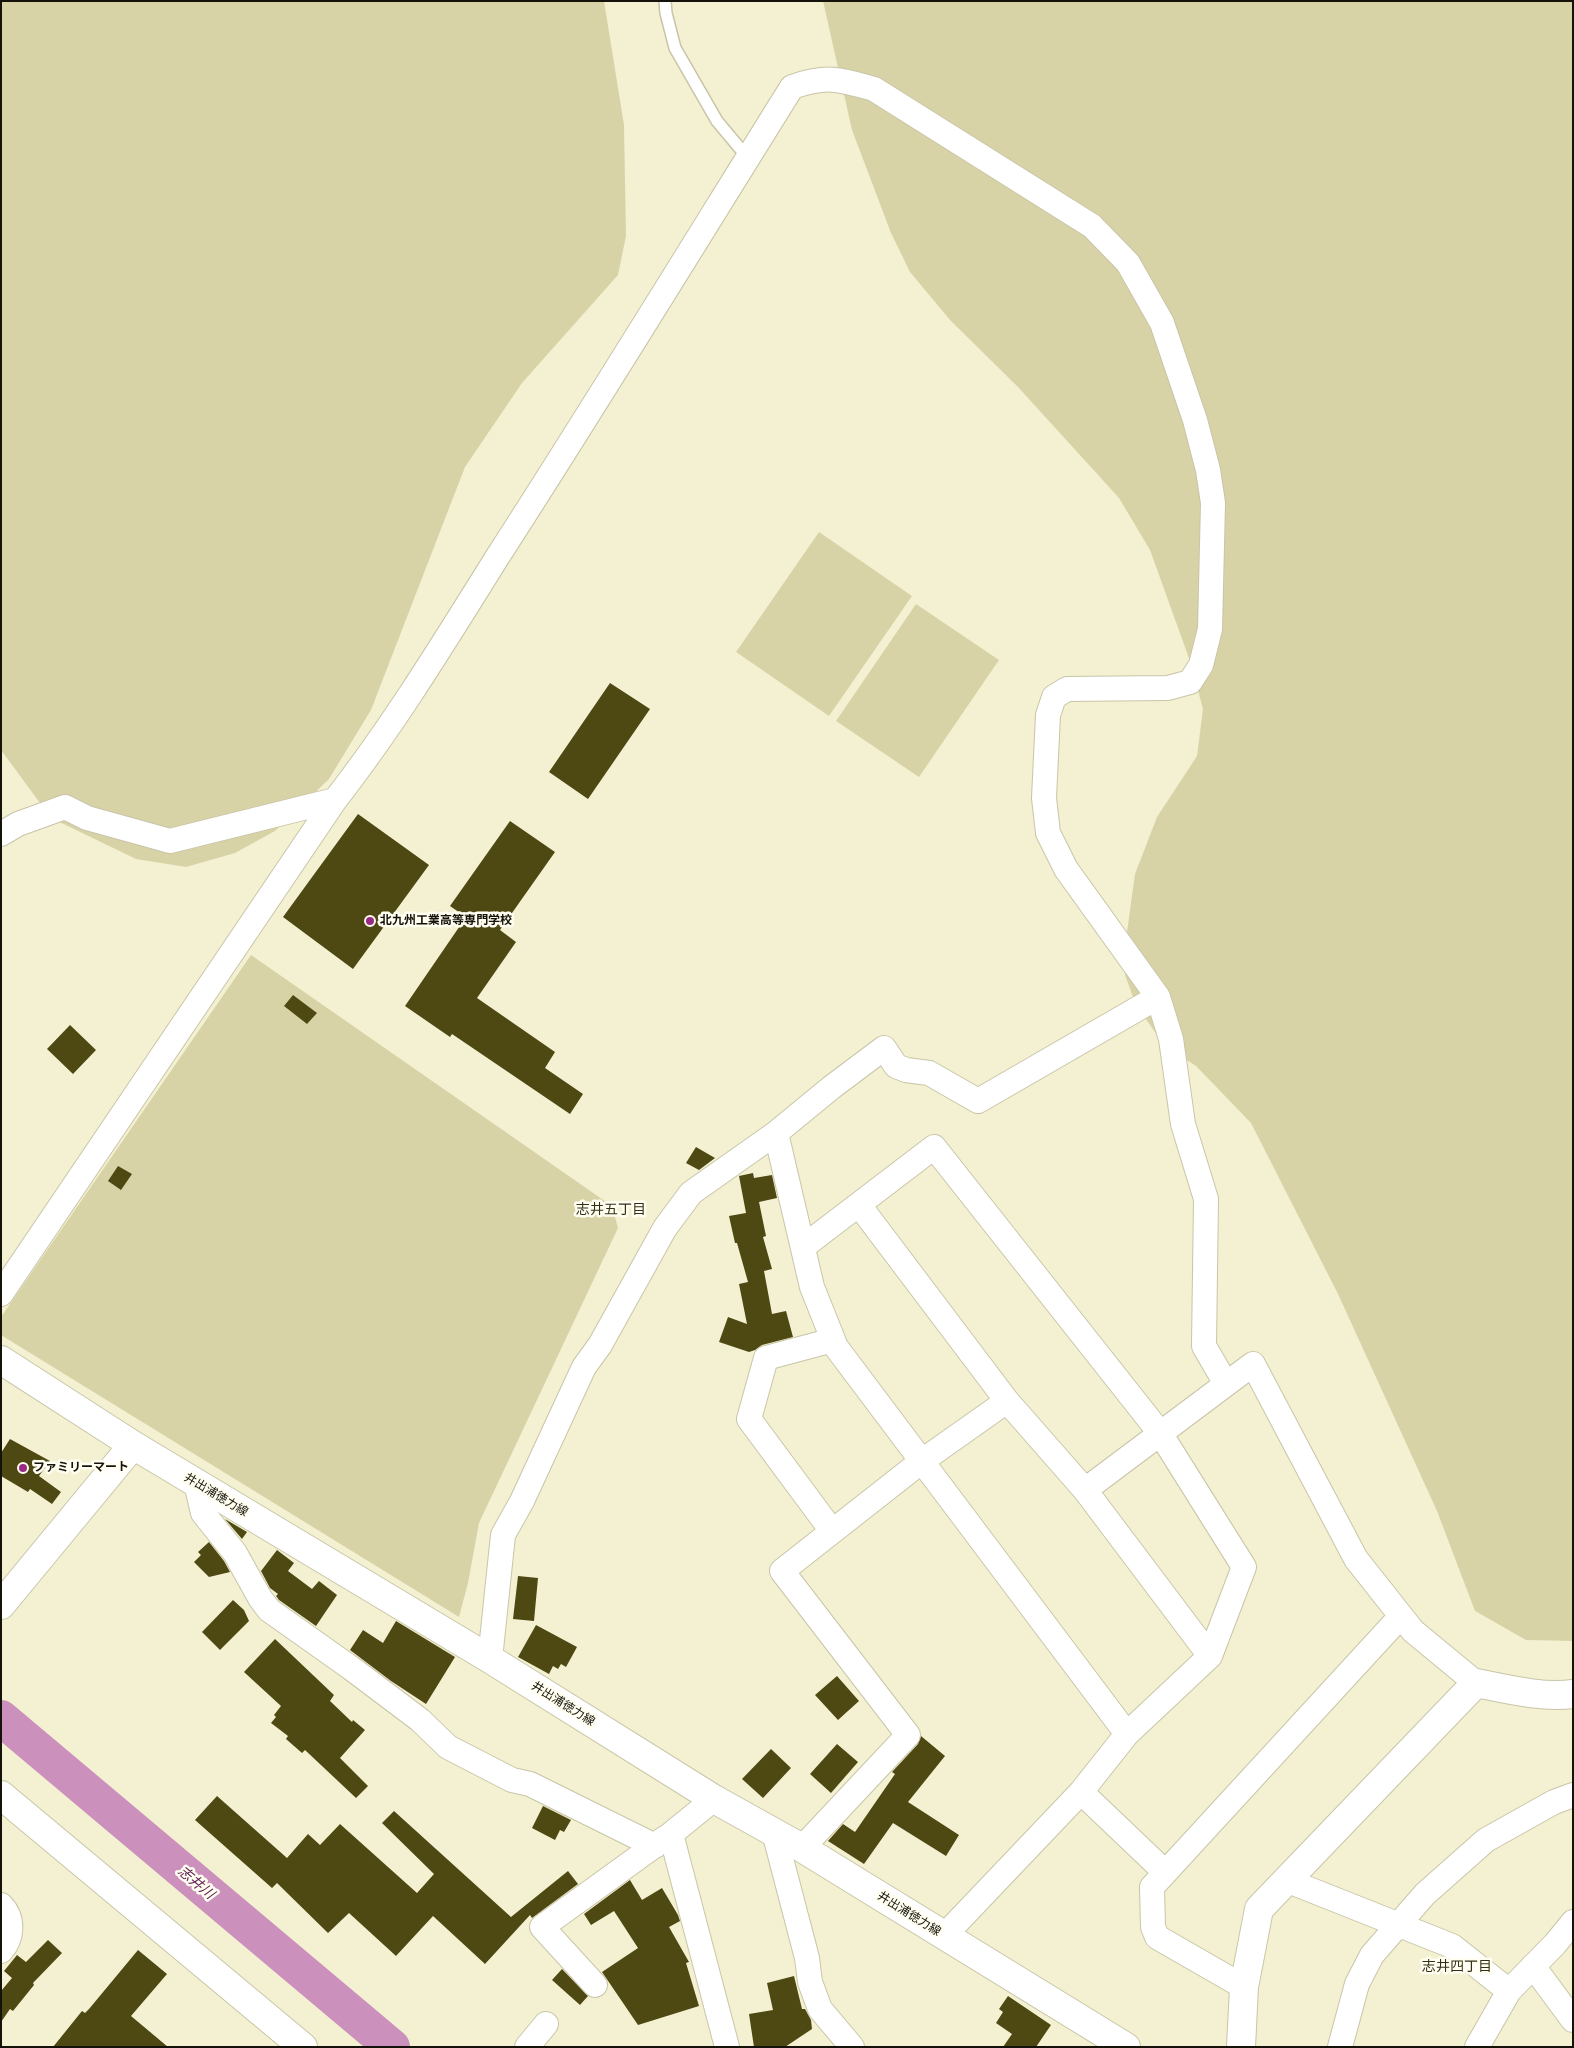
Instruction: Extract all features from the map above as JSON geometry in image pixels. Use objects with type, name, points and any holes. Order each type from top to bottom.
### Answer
[{"type":"main road","name":"井出浦徳力線","points":[[1,1360],[132,1445],[490,1659],[714,1799],[802,1848],[1126,2047]]},
{"type":"main road","points":[[1,1605],[132,1445]]},
{"type":"main road","points":[[1241,2047],[1244,1987],[1259,1909],[1286,1880],[1476,1683],[1508,1690],[1559,1696],[1573,1694]]},
{"type":"main road","points":[[1,1795],[303,2047]]},
{"type":"street","points":[[1,1294],[335,800],[364,763],[402,708],[542,488],[792,87],[814,80],[841,80],[874,89],[1092,226],[1128,263],[1162,323],[1194,420],[1208,470],[1212,503],[1210,629],[1201,665],[1190,682],[1168,688],[1067,689],[1054,697],[1048,715],[1044,798],[1048,834],[1066,869],[1158,998],[1171,1039],[1183,1124],[1206,1199],[1204,1346],[1226,1384]]},
{"type":"street","points":[[1,834],[18,824],[65,807],[87,818],[170,841],[335,800]]},
{"type":"street","points":[[490,1659],[503,1535],[522,1501],[584,1367],[600,1345],[665,1228],[690,1193],[776,1133],[832,1087],[884,1048],[896,1066],[906,1070],[929,1073],[978,1101],[1158,998]]},
{"type":"street","points":[[776,1133],[812,1287],[836,1347],[1127,1734]]},
{"type":"street","points":[[803,1247],[934,1147],[1160,1433],[1244,1567],[1210,1656],[1127,1734],[1081,1792],[944,1936]]},
{"type":"street","points":[[859,1204],[1007,1401],[1085,1490],[1210,1656]]},
{"type":"street","points":[[832,1531],[749,1420],[766,1358],[833,1340]]},
{"type":"street","points":[[1085,1490],[1253,1364],[1356,1559],[1414,1631],[1476,1683]]},
{"type":"street","points":[[802,1848],[908,1735],[782,1571],[922,1461],[1007,1401]]},
{"type":"street","points":[[196,1483],[203,1513],[235,1553],[260,1598],[269,1610],[420,1720],[448,1747],[512,1780],[530,1784],[663,1840],[727,2047]]},
{"type":"street","points":[[1244,1987],[1157,1937],[1153,1928],[1152,1887],[1401,1616]]},
{"type":"street","points":[[1081,1792],[1165,1872]]},
{"type":"street","points":[[1340,2047],[1356,1984],[1372,1954],[1425,1894],[1486,1840],[1554,1802],[1573,1794]]},
{"type":"street","points":[[595,1985],[542,1927],[663,1840],[714,1799]]},
{"type":"street","points":[[774,1832],[807,1958],[810,1982],[820,2009],[852,2047]]},
{"type":"street","points":[[1286,1880],[1452,1946],[1509,1991]]},
{"type":"street","points":[[1,1905],[5,1909],[12,1929],[6,1946],[1,1952]]},
{"type":"street","points":[[1477,2047],[1509,1991],[1555,1944],[1573,1922]]},
{"type":"street","points":[[1533,1966],[1573,2020]]},
{"type":"street","points":[[527,2047],[546,2024]]},
{"type":"lane","points":[[665,1],[666,13],[675,48],[717,121],[748,158]]},
{"type":"shaded area","points":[[1,1],[604,1],[624,125],[626,236],[618,275],[522,383],[465,467],[371,710],[329,779],[275,831],[235,853],[186,867],[136,859],[51,818],[1,750]]},
{"type":"shaded area","points":[[823,1],[1573,1],[1573,1641],[1526,1640],[1475,1611],[1437,1511],[1338,1294],[1251,1123],[1196,1066],[1164,1045],[1136,1005],[1125,975],[1127,932],[1135,874],[1157,817],[1197,756],[1203,709],[1190,661],[1150,550],[1119,498],[1018,387],[950,320],[910,272],[891,233],[852,130]]},
{"type":"shaded area","points":[[819,532],[912,596],[829,716],[736,652]]},
{"type":"shaded area","points":[[916,604],[999,660],[919,777],[836,721]]},
{"type":"shaded area","points":[[251,955],[612,1206],[618,1228],[479,1523],[468,1583],[459,1617],[1,1335],[1,1317]]},
{"type":"building","points":[[610,683],[650,709],[588,799],[549,772]]},
{"type":"building","points":[[358,814],[429,865],[353,969],[283,917]]},
{"type":"building","points":[[510,821],[555,852],[500,930],[516,942],[477,998],[555,1052],[545,1068],[583,1094],[570,1114],[452,1034],[450,1037],[405,1006],[466,917],[450,906]]},
{"type":"building","points":[[293,995],[317,1013],[307,1024],[284,1006]]},
{"type":"building","points":[[70,1025],[96,1050],[73,1074],[47,1049]]},
{"type":"building","points":[[696,1147],[715,1158],[699,1170],[686,1163]]},
{"type":"building","points":[[118,1166],[132,1174],[121,1190],[108,1181]]},
{"type":"building","points":[[753,1173],[754,1178],[772,1175],[777,1198],[759,1202],[766,1236],[763,1237],[772,1269],[764,1271],[772,1314],[786,1311],[793,1337],[762,1345],[749,1352],[719,1342],[728,1317],[747,1324],[739,1284],[748,1282],[737,1243],[735,1243],[729,1216],[746,1213],[739,1176]]},
{"type":"building","name":"ファミリーマート","points":[[10,1439],[50,1461],[39,1476],[61,1492],[52,1504],[30,1489],[28,1492],[1,1476],[1,1453]]},
{"type":"building","points":[[225,1519],[247,1532],[242,1539]]},
{"type":"building","points":[[209,1542],[230,1572],[209,1577],[194,1562],[201,1555],[198,1552]]},
{"type":"building","points":[[277,1550],[294,1563],[288,1571],[312,1589],[319,1581],[337,1595],[316,1626],[279,1600],[276,1596],[278,1594],[270,1588],[261,1571]]},
{"type":"building","points":[[518,1576],[538,1578],[534,1621],[513,1619]]},
{"type":"building","points":[[233,1600],[244,1610],[249,1621],[220,1650],[202,1632]]},
{"type":"building","points":[[396,1621],[455,1657],[426,1704],[391,1681],[350,1650],[363,1630],[383,1643]]},
{"type":"building","points":[[536,1625],[577,1647],[566,1667],[561,1664],[558,1669],[553,1666],[549,1674],[518,1657]]},
{"type":"building","points":[[275,1639],[334,1695],[330,1701],[352,1722],[353,1720],[365,1730],[340,1758],[368,1786],[356,1798],[305,1750],[302,1753],[286,1739],[288,1736],[271,1723],[281,1706],[244,1672]]},
{"type":"building","points":[[837,1676],[859,1701],[838,1720],[815,1695]]},
{"type":"building","points":[[921,1736],[945,1756],[908,1802],[959,1835],[946,1856],[893,1823],[864,1864],[828,1841],[843,1824],[855,1832],[895,1774],[892,1772],[918,1744]]},
{"type":"building","points":[[837,1744],[858,1762],[831,1793],[810,1774]]},
{"type":"building","points":[[771,1749],[791,1768],[763,1798],[742,1779]]},
{"type":"building","points":[[217,1796],[287,1858],[308,1834],[320,1845],[340,1824],[417,1893],[434,1874],[382,1823],[394,1811],[511,1917],[568,1871],[578,1884],[532,1918],[530,1915],[485,1964],[433,1916],[396,1956],[349,1913],[328,1933],[277,1883],[272,1888],[195,1820]]},
{"type":"building","points":[[543,1806],[571,1820],[564,1832],[560,1830],[555,1840],[532,1828]]},
{"type":"building","points":[[630,1880],[642,1900],[662,1888],[678,1915],[680,1921],[669,1927],[689,1962],[686,1963],[699,2006],[638,2025],[602,1972],[638,1948],[614,1911],[591,1925],[584,1914]]},
{"type":"building","points":[[48,1940],[62,1953],[33,1983],[34,1985],[13,2011],[10,2009],[1,2022],[1,1991],[12,1978],[4,1971],[17,1955],[26,1962]]},
{"type":"building","points":[[138,1950],[167,1974],[131,2016],[168,2047],[53,2047],[82,2011],[85,2013],[89,2009]]},
{"type":"building","points":[[562,1969],[588,1996],[580,2005],[552,1980]]},
{"type":"building","points":[[794,1976],[802,2009],[805,2009],[811,2020],[812,2029],[785,2047],[754,2047],[749,2014],[773,2010],[767,1983]]},
{"type":"building","points":[[1008,1996],[1051,2025],[1036,2047],[1003,2047],[1012,2034],[996,2023],[1003,2012],[999,2009]]},
{"type":"waterway","name":"志井川","points":[[1,1718],[392,2047]]},
{"type":"place","name":"北九州工業高等専門学校","points":[[370,921]]},
{"type":"place","name":"ファミリーマート","points":[[23,1468]]},
{"type":"district","name":"志井五丁目","points":[[611,1210]]},
{"type":"district","name":"志井四丁目","points":[[1457,1967]]}]
